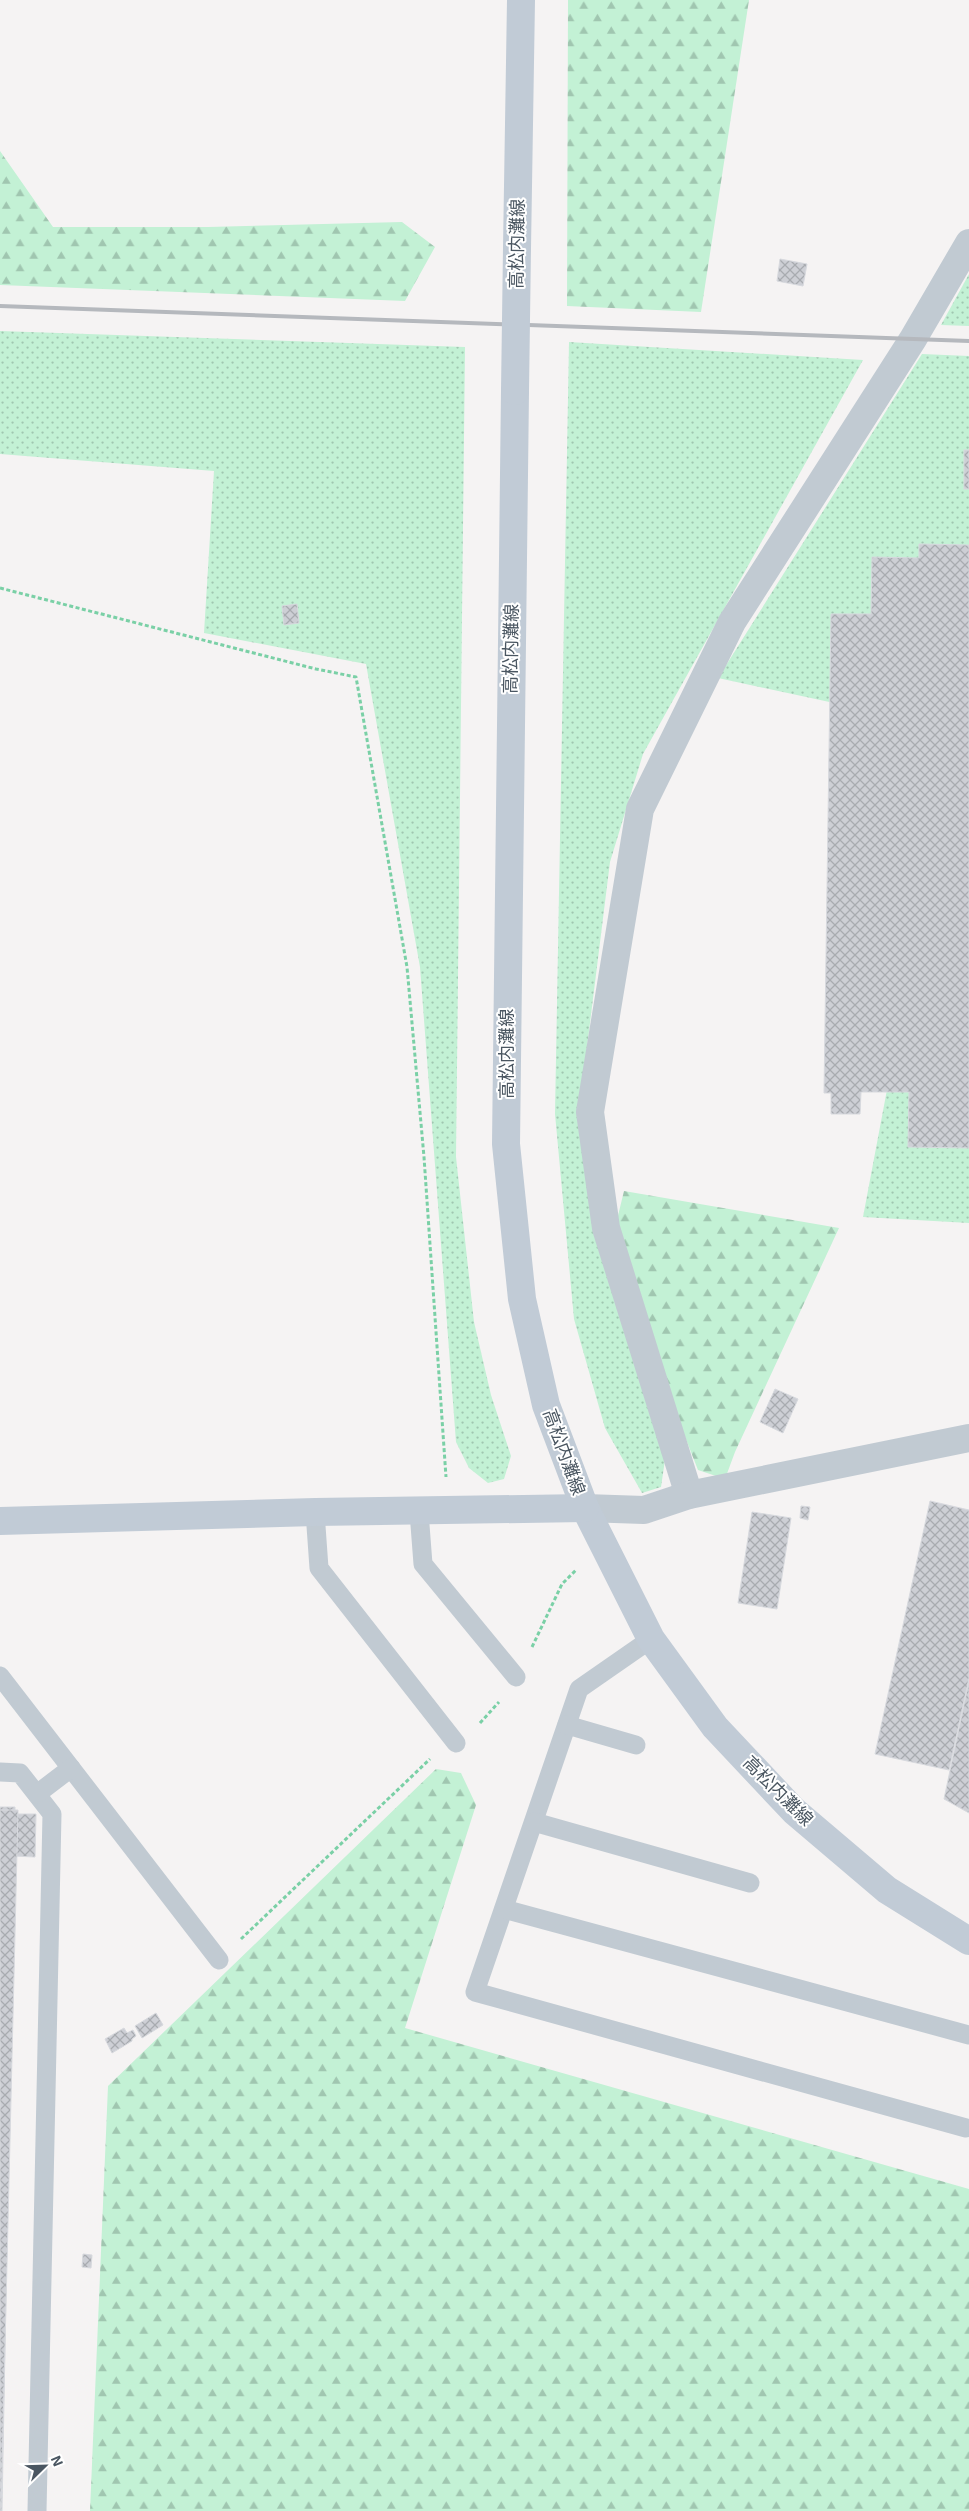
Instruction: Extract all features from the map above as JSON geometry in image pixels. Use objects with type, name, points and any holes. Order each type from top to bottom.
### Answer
[{"type":"main road","name":"高松内灘線","points":[[521,0],[506,1144],[522,1299],[546,1405],[585,1508],[651,1639],[715,1726],[794,1810],[886,1890],[969,1941]]},
{"type":"main road","points":[[0,1521],[316,1512],[419,1512],[585,1508]]},
{"type":"street","points":[[689,1495],[606,1228],[590,1112],[640,809],[732,622],[913,339],[969,243]]},
{"type":"street","points":[[585,1508],[644,1510],[689,1495],[969,1438]]},
{"type":"lane","points":[[316,1512],[319,1568],[456,1743]]},
{"type":"lane","points":[[419,1512],[423,1564],[516,1677]]},
{"type":"lane","points":[[651,1639],[579,1689],[475,1992],[966,2128]]},
{"type":"lane","points":[[0,1676],[219,1960]]},
{"type":"lane","points":[[567,1725],[636,1745]]},
{"type":"lane","points":[[37,1794],[71,1768]]},
{"type":"lane","points":[[0,1772],[20,1773],[52,1814],[36,2511]]},
{"type":"lane","points":[[534,1822],[750,1884]]},
{"type":"lane","points":[[504,1909],[969,2035]]},
{"type":"path","points":[[0,588],[306,667],[356,677],[407,967],[425,1166],[448,1510]]},
{"type":"path","points":[[219,1960],[428,1760],[456,1743],[488,1717],[516,1677],[548,1616],[562,1584],[577,1569]]},
{"type":"green space","points":[[568,0],[749,0],[701,312],[567,306]]},
{"type":"green space","points":[[0,151],[53,227],[208,227],[402,222],[435,247],[405,301],[0,285]]},
{"type":"green space","points":[[969,274],[969,326],[941,325]]},
{"type":"green space","points":[[0,331],[465,347],[456,1157],[474,1322],[491,1395],[511,1456],[504,1479],[488,1483],[469,1468],[456,1442],[420,967],[366,664],[204,633],[214,471],[0,454]]},
{"type":"green space","points":[[569,342],[863,360],[643,754],[610,862],[584,1071],[666,1453],[661,1487],[642,1493],[605,1428],[574,1319],[555,1114]]},
{"type":"green space","points":[[922,354],[969,356],[969,1223],[863,1217],[955,729],[718,678]]},
{"type":"green space","points":[[624,1191],[839,1228],[735,1452],[725,1479],[698,1470],[655,1360],[614,1232]]},
{"type":"green space","points":[[436,1769],[461,1773],[476,1805],[405,2028],[969,2189],[969,2511],[90,2511],[108,2086]]},
{"type":"building","points":[[780,259],[807,264],[803,286],[777,281]]},
{"type":"building","points":[[964,450],[969,450],[969,489],[964,489]]},
{"type":"building","points":[[919,544],[969,545],[969,1148],[908,1147],[909,1092],[861,1092],[860,1114],[831,1114],[831,1093],[824,1093],[831,614],[871,614],[872,557],[919,558]]},
{"type":"building","points":[[297,604],[299,623],[284,625],[282,606]]},
{"type":"building","points":[[775,1389],[798,1399],[783,1433],[760,1422]]},
{"type":"building","points":[[930,1501],[969,1510],[969,1678],[949,1770],[875,1754]]},
{"type":"building","points":[[801,1506],[810,1507],[808,1520],[800,1518]]},
{"type":"building","points":[[752,1512],[791,1518],[777,1609],[738,1603]]},
{"type":"building","points":[[969,1681],[969,1813],[944,1799]]},
{"type":"building","points":[[0,1807],[15,1807],[15,1814],[36,1814],[35,1857],[14,1856],[2,2511],[0,2511]]},
{"type":"building","points":[[0,1810],[18,1810],[1,2511],[0,2511]]},
{"type":"building","points":[[156,2013],[163,2025],[142,2038],[135,2026]]},
{"type":"building","points":[[124,2028],[127,2033],[133,2030],[136,2036],[132,2041],[112,2053],[105,2039]]},
{"type":"building","points":[[83,2254],[92,2255],[91,2268],[82,2267]]},
{"type":"railway","points":[[0,306],[969,341]]}]
